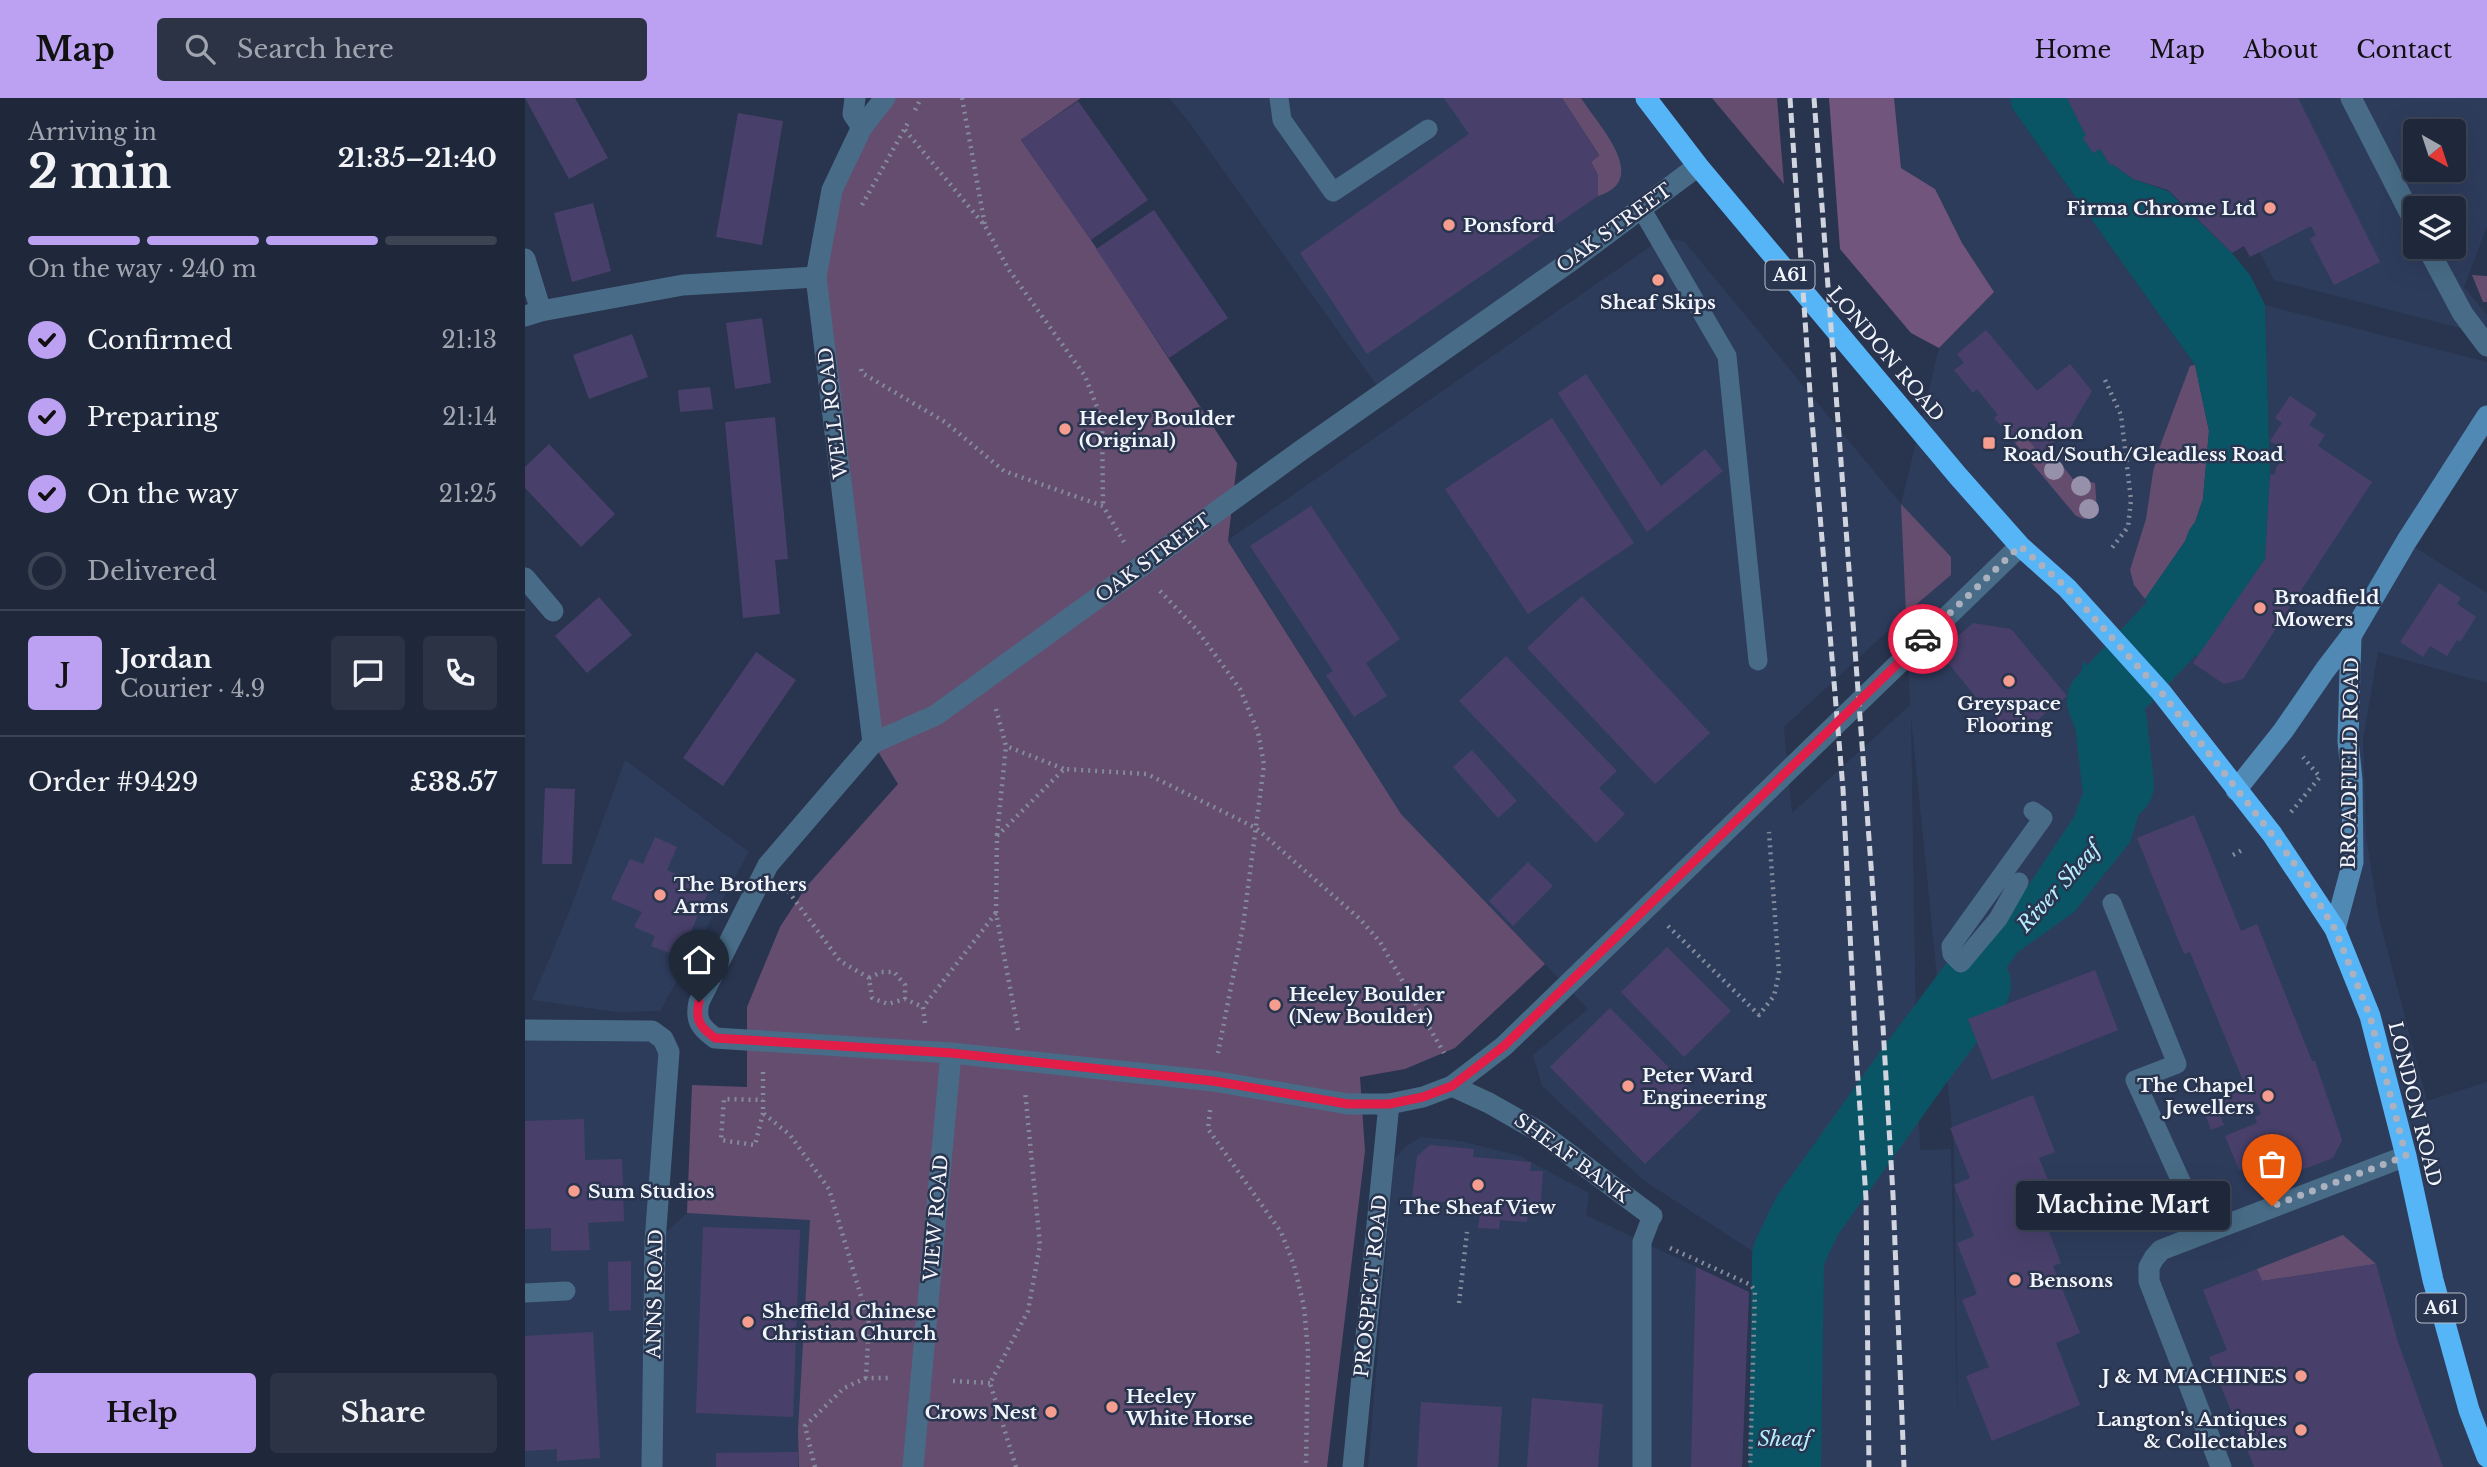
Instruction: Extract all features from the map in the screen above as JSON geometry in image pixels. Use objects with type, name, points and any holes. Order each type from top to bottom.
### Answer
[{"type":"highway","name":"LONDON ROAD","points":[[1646,98],[1698,166],[2020,546],[2067,588],[2161,692],[2292,860],[2335,929],[2370,1016],[2406,1156],[2433,1280],[2469,1410],[2487,1457]]},
{"type":"street","points":[[855,98],[853,114],[862,127]]},
{"type":"street","name":"WELL ROAD","points":[[873,743],[816,277],[832,190],[862,127],[885,98]]},
{"type":"street","points":[[2351,98],[2403,200]]},
{"type":"street","name":"OAK STREET","points":[[763,1042],[715,1038],[698,1023],[696,1012],[699,1002],[768,865],[873,743],[936,715],[1382,393],[1568,263],[1698,166]]},
{"type":"street","points":[[525,259],[533,313],[683,285],[816,277]]},
{"type":"street","points":[[2433,259],[2463,314],[2487,346]]},
{"type":"street","name":"BROADFIELD ROAD","points":[[2236,790],[2283,731],[2351,636],[2406,542],[2487,416]]},
{"type":"street","points":[[763,1042],[951,1053],[1213,1081],[1348,1104],[1389,1104],[1423,1097],[1455,1083],[1504,1046],[2020,546]]},
{"type":"street","points":[[525,578],[554,611]]},
{"type":"street","name":"BROADFIELD ROAD","points":[[2335,929],[2353,862],[2348,741],[2351,636]]},
{"type":"street","name":"ANNS ROAD","points":[[525,1030],[652,1031],[663,1039],[669,1052],[655,1242],[652,1467]]},
{"type":"street","name":"VIEW ROAD","points":[[913,1467],[951,1053]]},
{"type":"street","name":"SHEAF BANK","points":[[1455,1083],[1538,1131],[1652,1216]]},
{"type":"street","name":"PROSPECT ROAD","points":[[1353,1467],[1389,1104]]},
{"type":"street","points":[[2221,1467],[2149,1281],[2151,1262],[2161,1250],[2204,1232],[2406,1156]]},
{"type":"lane","points":[[1279,98],[1282,120],[1333,192],[1428,128]]},
{"type":"lane","points":[[1641,208],[1727,356],[1758,661]]},
{"type":"lane","points":[[2019,882],[1998,919],[1961,963],[1951,950],[1953,942],[2042,818],[2033,811]]},
{"type":"lane","points":[[2112,903],[2177,1064],[2135,1080],[2204,1232]]},
{"type":"lane","points":[[1643,1467],[1642,1242],[1652,1216]]},
{"type":"lane","points":[[525,1293],[566,1291]]},
{"type":"path","points":[[858,212],[921,98]]},
{"type":"path","points":[[962,98],[985,226]]},
{"type":"path","points":[[905,130],[985,226],[1009,270],[1085,376],[1103,420],[1103,506],[1139,568],[1197,630],[1240,689],[1258,732],[1264,765],[1243,926],[1213,1081],[1208,1129],[1281,1232],[1294,1265],[1304,1307],[1308,1351],[1306,1467]]},
{"type":"path","points":[[859,360],[862,373],[945,422],[1004,471],[1103,506]]},
{"type":"path","points":[[2105,380],[2121,415],[2131,500],[2127,527],[2111,549]]},
{"type":"path","points":[[987,678],[1006,746],[997,836]]},
{"type":"path","points":[[1006,746],[1065,769]]},
{"type":"path","points":[[1647,906],[1759,1015],[1773,996],[1779,973],[1771,840],[1766,820],[1753,804]]},
{"type":"path","points":[[1255,828],[1337,897],[1380,943],[1455,1083]]},
{"type":"path","points":[[768,865],[840,961],[869,978]]},
{"type":"path","points":[[927,1051],[923,1007],[996,913]]},
{"type":"path","points":[[869,978],[881,972],[894,972],[905,985],[905,999]]},
{"type":"path","points":[[869,978],[872,998],[888,1004],[905,999],[923,1007]]},
{"type":"path","points":[[763,1042],[763,1100],[763,1113],[755,1145],[721,1140],[724,1099],[763,1100]]},
{"type":"path","points":[[763,1113],[790,1135],[829,1189],[869,1323],[866,1378]]},
{"type":"path","points":[[1652,1216],[1660,1244],[1751,1285],[1755,1291],[1750,1467]]},
{"type":"path","points":[[1459,1303],[1467,1232]]},
{"type":"path","points":[[815,1467],[805,1426],[844,1388],[866,1378],[990,1383]]},
{"type":"shaded area","points":[[885,98],[1081,98],[1021,140],[1091,240],[1237,463],[1228,541],[1401,814],[1545,964],[1455,1048],[1405,1069],[1360,1077],[1365,1151],[1327,1467],[799,1467],[798,1431],[810,1220],[687,1213],[692,1085],[747,1087],[747,1007],[780,927],[806,887],[898,784],[874,745],[813,276],[847,146]]},
{"type":"shaded area","points":[[1169,98],[1646,98],[1698,166],[1382,393],[1189,122]]},
{"type":"shaded area","points":[[1562,98],[1581,98],[1616,151],[1621,165],[1621,178],[1613,188],[1598,196],[1598,175],[1591,162],[1599,155]]},
{"type":"shaded area","points":[[1712,98],[1777,98],[1784,184]]},
{"type":"shaded area","points":[[1829,98],[1894,98],[1901,168],[1935,189],[1962,243],[1994,292],[1939,348],[1911,333],[1840,249]]},
{"type":"shaded area","points":[[1894,98],[2010,98],[2012,108],[2195,365],[2196,657],[2265,558],[2270,475],[2265,305],[2487,362],[2487,416],[2407,542],[2487,593],[2487,683],[2378,652],[2363,740],[2366,836],[2379,918],[2427,1101],[2487,1082],[2487,1467],[1813,1467],[1804,1161],[1760,1256],[1643,1180],[1542,1086],[1533,1055],[1588,1009],[1401,814],[1228,540],[1661,239],[1684,241],[1901,504],[1939,348],[1994,292],[1962,243],[1935,189],[1901,168]],"holes":[[[1906,614],[1910,705],[1792,813],[1784,727]],[[1911,717],[1954,1148],[1958,1441],[1951,1149],[1920,1150]]]},
{"type":"shaded area","points":[[2177,98],[2487,98],[2487,227],[2464,287],[2487,315],[2487,335],[2274,280]]},
{"type":"shaded area","points":[[2472,275],[2487,276],[2487,302],[2483,302]]},
{"type":"shaded area","points":[[2195,365],[2209,431],[2203,499],[2192,531],[2145,599],[2134,585],[2130,570],[2146,519],[2160,446],[2190,366]]},
{"type":"shaded area","points":[[2024,435],[2048,448],[2073,479],[2095,483],[2097,510],[2092,517],[2084,519],[2076,516],[2015,443]]},
{"type":"shaded area","points":[[1901,504],[1951,557],[1951,575],[1906,613]]},
{"type":"shaded area","points":[[625,760],[749,852],[660,1011],[617,1012],[532,1000],[570,910]]},
{"type":"shaded area","points":[[525,1029],[663,1039],[656,1241],[687,1213],[810,1219],[802,1467],[525,1467]]},
{"type":"shaded area","points":[[1421,1137],[1461,1141],[1520,1156],[1589,1193],[1586,1215],[1749,1292],[1742,1467],[1368,1467],[1394,1159],[1405,1147]]},
{"type":"shaded area","points":[[2343,1235],[2376,1264],[2262,1281],[2257,1269]]},
{"type":"water","points":[[2010,98],[2067,98],[2086,136],[2084,138],[2100,149],[2110,165],[2133,179],[2168,191],[2232,253],[2250,275],[2265,305],[2270,475],[2265,559],[2197,657],[2145,599],[2192,531],[2203,499],[2209,431],[2195,365],[2012,108]]},
{"type":"water","points":[[2083,661],[2128,714],[2143,801],[2130,842],[2074,912],[2018,952],[1968,1019],[1918,1096],[1916,1035],[1998,931],[2074,817],[2086,784],[2094,730],[2078,693]]},
{"type":"water","name":"Sheaf","points":[[1805,1159],[1813,1467],[1758,1467],[1760,1256]]},
{"type":"building","points":[[525,98],[575,98],[608,158],[569,179]]},
{"type":"building","name":"Ponsford","points":[[1444,98],[1562,98],[1599,156],[1591,162],[1598,175],[1598,196],[1367,354],[1300,253],[1469,134]]},
{"type":"building","name":"Firma Chrome Ltd","points":[[2067,98],[2298,98],[2380,262],[2334,285],[2310,239],[2316,235],[2311,226],[2250,257],[2244,246],[2232,253],[2168,190],[2133,179],[2110,165],[2100,149],[2093,153],[2083,138],[2086,136]]},
{"type":"building","points":[[1078,101],[1148,200],[1091,240],[1021,140]]},
{"type":"building","points":[[738,113],[783,121],[762,245],[716,237]]},
{"type":"building","points":[[593,203],[611,271],[572,282],[554,213]]},
{"type":"building","points":[[1154,210],[1228,318],[1169,358],[1096,249]]},
{"type":"building","points":[[762,318],[771,383],[735,389],[726,323]]},
{"type":"building","points":[[1986,330],[2037,391],[2070,364],[2092,391],[2069,430],[2040,454],[2024,435],[2015,443],[1994,418],[1998,415],[1977,389],[1973,393],[1954,370],[1964,363],[1957,354]]},
{"type":"building","points":[[632,334],[648,377],[589,399],[573,355]]},
{"type":"building","points":[[1586,374],[1661,486],[1705,449],[1723,471],[1647,532],[1558,393]]},
{"type":"building","points":[[710,387],[713,409],[680,412],[678,390]]},
{"type":"building","name":"Broadfield Mowers","points":[[2290,396],[2317,414],[2309,425],[2325,435],[2318,446],[2372,482],[2243,679],[2224,684],[2193,663],[2265,559],[2270,475],[2275,474],[2287,452],[2270,441],[2282,423],[2275,418]]},
{"type":"building","points":[[775,417],[788,559],[775,560],[780,614],[743,618],[725,422]]},
{"type":"building","points":[[1552,418],[1634,543],[1528,614],[1445,489]]},
{"type":"building","points":[[549,444],[615,514],[581,547],[525,488],[525,467]]},
{"type":"building","points":[[1311,506],[1400,639],[1366,663],[1387,696],[1354,717],[1326,675],[1333,671],[1250,546]]},
{"type":"building","points":[[2439,583],[2461,598],[2457,604],[2476,617],[2447,656],[2430,646],[2423,657],[2400,642]]},
{"type":"building","points":[[1582,596],[1710,733],[1655,784],[1527,648]]},
{"type":"building","points":[[599,597],[632,635],[587,673],[555,636]]},
{"type":"building","name":"Greyspace Flooring","points":[[1973,623],[2011,629],[2067,696],[2035,722],[2032,718],[2015,731],[2007,721],[2003,725],[1982,700],[1980,702],[1939,652]]},
{"type":"building","points":[[756,652],[796,680],[723,786],[683,758]]},
{"type":"building","points":[[1506,656],[1617,771],[1599,788],[1625,814],[1596,843],[1459,701]]},
{"type":"building","points":[[1472,750],[1517,801],[1498,818],[1453,767]]},
{"type":"building","points":[[545,788],[575,789],[572,864],[542,864]]},
{"type":"building","points":[[2194,815],[2241,931],[2257,924],[2312,1061],[2315,1061],[2342,1140],[2333,1158],[2291,1174],[2275,1168],[2264,1142],[2257,1145],[2263,1160],[2239,1170],[2225,1136],[2257,1123],[2255,1117],[2261,1114],[2257,1103],[2221,1117],[2224,1125],[2211,1130],[2202,1106],[2246,1088],[2190,952],[2184,954],[2137,838]]},
{"type":"building","name":"The Brothers Arms","points":[[655,837],[677,847],[667,870],[709,890],[680,957],[651,946],[655,936],[634,927],[642,912],[611,899],[630,859],[643,864]]},
{"type":"building","points":[[1528,862],[1553,886],[1513,926],[1489,901]]},
{"type":"building","points":[[1667,947],[1731,1011],[1684,1057],[1621,992]]},
{"type":"building","points":[[2095,970],[2118,1030],[1992,1080],[1968,1019]]},
{"type":"building","name":"Peter Ward Engineering","points":[[1610,1008],[1706,1105],[1645,1164],[1550,1067]]},
{"type":"building","name":"Bensons","points":[[2033,1095],[2055,1152],[2039,1158],[2060,1209],[2043,1216],[2061,1263],[2053,1266],[2080,1333],[2056,1343],[2080,1405],[1992,1441],[1966,1376],[1989,1367],[1962,1300],[1977,1294],[1957,1243],[1974,1236],[1954,1185],[1970,1178],[1950,1128]]},
{"type":"building","name":"Sum Studios","points":[[584,1119],[585,1160],[622,1159],[624,1221],[588,1223],[590,1250],[551,1251],[551,1228],[525,1229],[525,1121]]},
{"type":"building","name":"The Sheaf View","points":[[1430,1145],[1474,1149],[1473,1157],[1531,1162],[1530,1171],[1543,1171],[1540,1213],[1528,1212],[1527,1222],[1500,1220],[1499,1229],[1478,1228],[1481,1207],[1412,1198],[1417,1156]]},
{"type":"building","name":"Sheffield Chinese Christian Church","points":[[703,1227],[800,1230],[793,1417],[696,1413]]},
{"type":"building","points":[[631,1261],[631,1310],[609,1311],[608,1262]]},
{"type":"building","points":[[2376,1264],[2398,1342],[2443,1467],[2254,1467],[2209,1357],[2227,1350],[2203,1290],[2257,1269],[2262,1281]]},
{"type":"building","points":[[1696,1267],[1749,1292],[1742,1467],[1691,1467]]},
{"type":"building","points":[[593,1332],[600,1458],[557,1461],[557,1449],[525,1451],[525,1336]]},
{"type":"building","points":[[1532,1398],[1603,1404],[1598,1467],[1527,1467]]},
{"type":"building","points":[[1421,1402],[1502,1407],[1498,1467],[1417,1467]]},
{"type":"building","points":[[798,1452],[798,1467],[716,1467],[716,1453]]},
{"type":"waterway","name":"River Sheaf","points":[[2118,785],[2111,722],[2103,701],[2204,594],[2211,584],[2221,547]]},
{"type":"waterway","name":"River Sheaf","points":[[1785,1467],[1788,1256],[1807,1216],[1975,985]]},
{"type":"railway","points":[[1790,98],[1811,408],[1843,789],[1866,1198],[1869,1467]]},
{"type":"railway","points":[[1814,98],[1883,1027],[1904,1467]]},
{"type":"way so far","points":[[1923,639],[2020,546],[2067,588],[2161,692],[2292,860],[2335,929],[2370,1016],[2406,1156],[2272,1206]]},
{"type":"place","name":"Firma Chrome Ltd","points":[[2270,208]]},
{"type":"place","name":"Ponsford","points":[[1449,225]]},
{"type":"place","name":"Sheaf Skips","points":[[1658,280]]},
{"type":"place","name":"Heeley Boulder (Original)","points":[[1065,429]]},
{"type":"place","name":"London Road/South/Gleadless Road","points":[[1989,443]]},
{"type":"place","name":"Broadfield Mowers","points":[[2260,608]]},
{"type":"place","name":"Greyspace Flooring","points":[[2009,681]]},
{"type":"place","name":"The Brothers Arms","points":[[660,895]]},
{"type":"place","name":"Heeley Boulder (New Boulder)","points":[[1275,1005]]},
{"type":"place","name":"Peter Ward Engineering","points":[[1628,1086]]},
{"type":"place","name":"The Chapel Jewellers","points":[[2268,1096]]},
{"type":"place","name":"The Sheaf View","points":[[1478,1185]]},
{"type":"place","name":"Sum Studios","points":[[574,1191]]},
{"type":"place","name":"Machine Mart","points":[[2272,1206]]},
{"type":"place","name":"Bensons","points":[[2015,1280]]},
{"type":"place","name":"Sheffield Chinese Christian Church","points":[[748,1322]]},
{"type":"place","name":"J & M MACHINES","points":[[2301,1376]]},
{"type":"place","name":"Heeley White Horse","points":[[1112,1407]]},
{"type":"place","name":"Crows Nest","points":[[1051,1412]]},
{"type":"place","name":"Langton's Antiques & Collectables","points":[[2301,1430]]},
{"type":"route","points":[[699,1002],[696,1012],[698,1023],[715,1038],[951,1053],[1213,1081],[1348,1104],[1389,1104],[1423,1097],[1452,1086],[1504,1046],[1923,639]]}]
